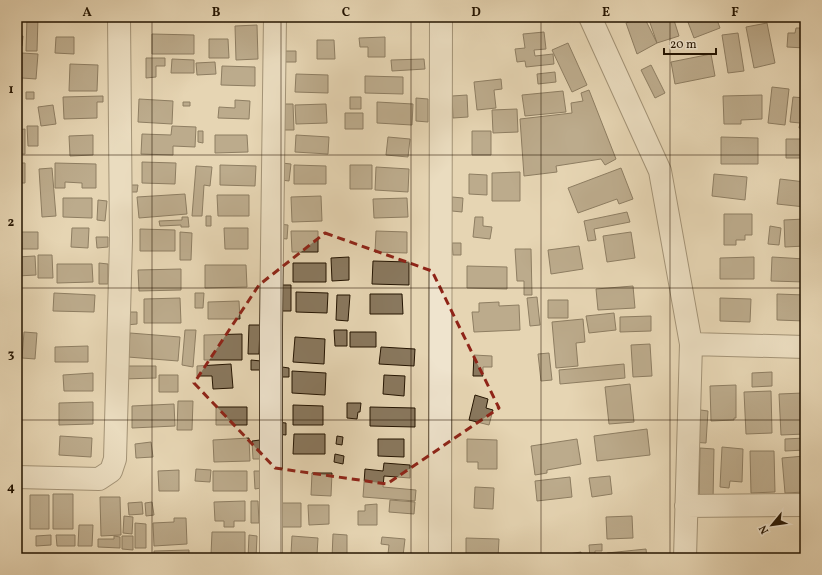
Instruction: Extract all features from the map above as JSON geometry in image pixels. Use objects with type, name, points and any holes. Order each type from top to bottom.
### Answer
[{"type":"street","points":[[17,477],[99,479],[111,471],[115,459],[121,240],[119,17]]},
{"type":"street","points":[[271,558],[271,327],[275,17]]},
{"type":"street","points":[[440,558],[441,17]]},
{"type":"street","points":[[590,17],[660,171],[691,344],[685,558]]},
{"type":"street","points":[[691,344],[805,347]]},
{"type":"street","points":[[686,506],[805,505]]},
{"type":"highlighted area","points":[[325,233],[432,271],[499,408],[387,484],[275,468],[194,383],[259,285]]},
{"type":"building","points":[[27,17],[38,17],[37,51],[26,51]]},
{"type":"building","points":[[643,17],[657,43],[637,54],[626,23]]},
{"type":"building","points":[[648,17],[673,17],[679,36],[657,43]]},
{"type":"building","points":[[686,17],[716,17],[720,28],[694,38]]},
{"type":"building","points":[[767,23],[775,63],[754,68],[746,27]]},
{"type":"building","points":[[257,25],[258,59],[236,60],[235,26]]},
{"type":"building","points":[[796,28],[805,28],[805,48],[787,47],[788,33],[795,33]]},
{"type":"building","points":[[544,32],[546,49],[534,50],[535,56],[553,54],[554,64],[526,67],[525,61],[517,62],[515,49],[525,48],[523,34]]},
{"type":"building","points":[[738,33],[744,71],[728,73],[722,35]]},
{"type":"building","points":[[152,34],[194,35],[194,54],[152,54]]},
{"type":"building","points":[[17,36],[23,36],[22,46],[17,45]]},
{"type":"building","points":[[56,37],[74,37],[74,54],[55,53]]},
{"type":"building","points":[[385,37],[385,57],[368,57],[368,47],[360,47],[359,38]]},
{"type":"building","points":[[209,39],[228,39],[229,58],[209,58]]},
{"type":"building","points":[[317,40],[334,40],[335,59],[317,59]]},
{"type":"building","points":[[568,43],[587,85],[572,92],[552,50]]},
{"type":"building","points":[[284,51],[296,51],[296,62],[284,62]]},
{"type":"building","points":[[22,53],[38,54],[36,79],[22,78],[21,89],[17,88],[17,67],[21,67]]},
{"type":"building","points":[[711,54],[715,76],[675,84],[671,62]]},
{"type":"building","points":[[146,58],[165,58],[165,66],[156,66],[156,77],[146,78]]},
{"type":"building","points":[[172,59],[194,60],[194,73],[171,73]]},
{"type":"building","points":[[424,59],[425,69],[392,71],[391,60]]},
{"type":"building","points":[[215,62],[216,74],[197,75],[196,63]]},
{"type":"building","points":[[70,64],[98,65],[97,91],[69,91]]},
{"type":"building","points":[[651,65],[665,93],[655,98],[641,70]]},
{"type":"building","points":[[222,66],[255,67],[255,86],[221,85]]},
{"type":"building","points":[[555,72],[556,82],[538,84],[537,74]]},
{"type":"building","points":[[296,74],[328,75],[328,93],[295,92]]},
{"type":"building","points":[[365,76],[403,77],[403,94],[365,93]]},
{"type":"building","points":[[501,79],[502,89],[494,90],[496,108],[477,110],[474,82]]},
{"type":"building","points":[[772,87],[789,89],[785,125],[768,123]]},
{"type":"building","points":[[589,90],[616,159],[605,165],[601,159],[556,166],[557,172],[524,176],[520,119],[572,113],[571,103],[583,101],[581,93]]},
{"type":"building","points":[[563,91],[566,112],[525,116],[522,95]]},
{"type":"building","points":[[26,92],[34,92],[34,99],[26,99]]},
{"type":"building","points":[[467,95],[468,117],[453,118],[452,96]]},
{"type":"building","points":[[762,95],[762,119],[741,120],[741,124],[724,124],[723,96]]},
{"type":"building","points":[[103,96],[103,102],[97,102],[97,118],[64,119],[63,97]]},
{"type":"building","points":[[350,97],[361,97],[361,109],[350,109]]},
{"type":"building","points":[[793,97],[805,98],[805,129],[799,128],[800,123],[790,122]]},
{"type":"building","points":[[416,98],[428,99],[428,122],[416,121]]},
{"type":"building","points":[[139,99],[173,101],[172,124],[138,122]]},
{"type":"building","points":[[235,100],[250,101],[249,119],[218,118],[219,107],[235,108]]},
{"type":"building","points":[[183,102],[190,102],[190,106],[183,106]]},
{"type":"building","points":[[377,102],[413,104],[412,125],[377,123]]},
{"type":"building","points":[[279,104],[293,104],[294,130],[280,130]]},
{"type":"building","points":[[326,104],[327,123],[296,124],[295,105]]},
{"type":"building","points":[[53,105],[56,124],[41,126],[38,107]]},
{"type":"building","points":[[517,109],[518,132],[493,133],[492,110]]},
{"type":"building","points":[[345,113],[363,113],[363,129],[345,129]]},
{"type":"building","points":[[27,126],[38,126],[38,146],[28,146]]},
{"type":"building","points":[[172,126],[196,127],[195,147],[173,146],[173,155],[141,154],[142,134],[171,135]]},
{"type":"building","points":[[25,129],[25,154],[17,154],[17,130]]},
{"type":"building","points":[[198,131],[203,131],[203,143],[198,142]]},
{"type":"building","points":[[472,131],[491,131],[491,155],[472,155]]},
{"type":"building","points":[[93,135],[93,155],[70,156],[69,136]]},
{"type":"building","points":[[215,135],[247,135],[248,152],[215,153]]},
{"type":"building","points":[[296,135],[329,137],[328,154],[295,152]]},
{"type":"building","points":[[388,137],[410,139],[408,157],[386,155]]},
{"type":"building","points":[[721,137],[758,138],[758,164],[721,164]]},
{"type":"building","points":[[786,139],[805,139],[805,158],[786,158]]},
{"type":"building","points":[[142,162],[176,163],[175,184],[142,183]]},
{"type":"building","points":[[17,163],[25,163],[25,183],[17,183]]},
{"type":"building","points":[[55,163],[96,164],[96,188],[82,188],[82,183],[65,182],[65,188],[55,188]]},
{"type":"building","points":[[282,163],[291,164],[289,181],[281,180]]},
{"type":"building","points":[[220,165],[256,166],[255,186],[220,185]]},
{"type":"building","points":[[294,165],[326,166],[326,184],[294,184]]},
{"type":"building","points":[[350,165],[372,165],[372,189],[350,189]]},
{"type":"building","points":[[196,166],[212,167],[210,186],[204,185],[202,216],[192,216]]},
{"type":"building","points":[[376,167],[409,169],[408,192],[375,190]]},
{"type":"building","points":[[52,168],[56,216],[42,217],[39,169]]},
{"type":"building","points":[[621,168],[633,199],[619,204],[617,199],[578,213],[568,188]]},
{"type":"building","points":[[520,172],[520,201],[492,201],[492,173]]},
{"type":"building","points":[[469,174],[487,175],[487,195],[469,194]]},
{"type":"building","points":[[714,174],[747,177],[745,200],[712,196]]},
{"type":"building","points":[[780,179],[805,182],[805,207],[777,204]]},
{"type":"building","points":[[130,185],[138,185],[137,192],[130,192]]},
{"type":"building","points":[[185,194],[187,214],[139,218],[137,197]]},
{"type":"building","points":[[217,195],[249,195],[249,216],[218,216]]},
{"type":"building","points":[[321,196],[322,221],[292,222],[291,197]]},
{"type":"building","points":[[452,197],[463,198],[462,212],[452,211]]},
{"type":"building","points":[[63,198],[92,198],[92,218],[63,217]]},
{"type":"building","points":[[407,198],[408,217],[374,218],[373,199]]},
{"type":"building","points":[[98,200],[107,201],[105,221],[97,220]]},
{"type":"building","points":[[627,212],[630,222],[594,229],[596,240],[588,241],[584,221]]},
{"type":"building","points":[[724,214],[752,214],[752,235],[745,235],[745,240],[736,240],[736,245],[724,245]]},
{"type":"building","points":[[206,216],[211,216],[211,226],[206,226]]},
{"type":"building","points":[[182,217],[188,217],[189,227],[181,227],[181,225],[160,226],[159,221],[182,220]]},
{"type":"building","points":[[475,217],[483,217],[483,226],[492,227],[490,239],[473,237]]},
{"type":"building","points":[[805,219],[805,246],[785,247],[784,220]]},
{"type":"building","points":[[278,224],[288,225],[287,239],[277,238]]},
{"type":"building","points":[[770,226],[781,228],[779,245],[768,244]]},
{"type":"building","points":[[72,228],[89,228],[88,248],[71,247]]},
{"type":"building","points":[[224,228],[248,228],[248,249],[225,249]]},
{"type":"building","points":[[140,229],[175,230],[175,251],[140,251]]},
{"type":"building","points":[[291,231],[318,231],[318,252],[292,252]]},
{"type":"building","points":[[376,231],[407,232],[407,253],[375,252]]},
{"type":"building","points":[[21,232],[38,232],[38,249],[22,249]]},
{"type":"building","points":[[180,232],[192,233],[191,260],[180,260]]},
{"type":"building","points":[[631,232],[635,258],[607,262],[603,236]]},
{"type":"building","points":[[96,237],[108,237],[108,247],[97,248]]},
{"type":"building","points":[[452,243],[461,243],[461,255],[453,255]]},
{"type":"building","points":[[579,246],[583,269],[551,274],[548,250]]},
{"type":"building","points":[[515,249],[531,249],[532,295],[524,295],[524,281],[517,281]]},
{"type":"building","points":[[38,255],[52,255],[53,278],[38,278]]},
{"type":"building","points":[[35,256],[36,275],[17,276],[17,257]]},
{"type":"building","points":[[349,257],[349,280],[332,281],[331,258]]},
{"type":"building","points":[[754,257],[754,279],[720,279],[720,258]]},
{"type":"building","points":[[772,257],[805,259],[805,282],[771,281]]},
{"type":"building","points":[[373,261],[409,262],[409,285],[372,284]]},
{"type":"building","points":[[99,263],[108,264],[108,284],[99,284]]},
{"type":"building","points":[[293,263],[326,263],[326,282],[293,282]]},
{"type":"building","points":[[57,264],[92,264],[93,282],[57,283]]},
{"type":"building","points":[[205,265],[246,265],[247,287],[205,288]]},
{"type":"building","points":[[467,266],[507,267],[507,289],[467,288]]},
{"type":"building","points":[[181,269],[181,290],[139,291],[138,270]]},
{"type":"building","points":[[281,285],[291,285],[291,311],[281,311]]},
{"type":"building","points":[[633,286],[635,308],[598,310],[596,289]]},
{"type":"building","points":[[296,292],[328,293],[327,313],[296,312]]},
{"type":"building","points":[[54,293],[95,295],[94,312],[53,311]]},
{"type":"building","points":[[195,293],[204,293],[203,308],[195,308]]},
{"type":"building","points":[[370,294],[402,294],[403,314],[370,314]]},
{"type":"building","points":[[777,294],[805,295],[805,321],[777,320]]},
{"type":"building","points":[[337,295],[350,295],[348,321],[336,320]]},
{"type":"building","points":[[537,297],[540,325],[530,326],[527,298]]},
{"type":"building","points":[[180,298],[181,323],[144,323],[144,299]]},
{"type":"building","points":[[720,298],[751,299],[750,322],[720,321]]},
{"type":"building","points":[[548,300],[568,300],[568,318],[548,318]]},
{"type":"building","points":[[239,301],[240,319],[208,319],[208,302]]},
{"type":"building","points":[[499,302],[499,306],[519,305],[520,330],[474,332],[472,312],[479,312],[479,303]]},
{"type":"building","points":[[125,312],[137,312],[137,324],[126,325]]},
{"type":"building","points":[[614,313],[616,330],[589,333],[586,316]]},
{"type":"building","points":[[651,316],[651,331],[620,332],[620,317]]},
{"type":"building","points":[[583,319],[585,342],[576,343],[578,366],[556,368],[552,322]]},
{"type":"building","points":[[249,325],[260,325],[259,354],[248,354]]},
{"type":"building","points":[[185,330],[196,330],[193,367],[182,365]]},
{"type":"building","points":[[334,330],[347,330],[347,346],[335,346]]},
{"type":"building","points":[[24,332],[37,333],[35,359],[22,358]]},
{"type":"building","points":[[350,332],[376,332],[376,347],[350,347]]},
{"type":"building","points":[[130,333],[180,337],[178,361],[128,357]]},
{"type":"building","points":[[242,334],[242,360],[204,360],[204,335]]},
{"type":"building","points":[[295,337],[325,339],[324,364],[293,362]]},
{"type":"building","points":[[650,344],[652,376],[633,377],[631,345]]},
{"type":"building","points":[[88,346],[88,362],[55,362],[55,347]]},
{"type":"building","points":[[381,347],[415,349],[414,366],[379,364]]},
{"type":"building","points":[[549,353],[552,380],[541,381],[538,354]]},
{"type":"building","points":[[474,355],[492,356],[492,367],[483,367],[483,376],[473,376]]},
{"type":"building","points":[[251,360],[261,361],[260,370],[251,370]]},
{"type":"building","points":[[231,364],[233,388],[213,389],[212,376],[197,376],[197,366]]},
{"type":"building","points":[[624,364],[625,378],[560,384],[559,370]]},
{"type":"building","points":[[123,366],[156,366],[156,378],[123,379]]},
{"type":"building","points":[[282,367],[289,368],[289,377],[281,377]]},
{"type":"building","points":[[292,371],[326,373],[325,395],[292,393]]},
{"type":"building","points":[[772,372],[772,386],[752,387],[752,373]]},
{"type":"building","points":[[93,373],[93,391],[64,391],[63,375]]},
{"type":"building","points":[[159,375],[178,375],[178,392],[159,392]]},
{"type":"building","points":[[384,375],[405,376],[404,396],[383,394]]},
{"type":"building","points":[[630,384],[634,422],[609,424],[605,387]]},
{"type":"building","points":[[736,385],[736,418],[734,418],[734,420],[711,421],[710,386]]},
{"type":"building","points":[[771,391],[772,433],[746,434],[744,392]]},
{"type":"building","points":[[803,393],[805,434],[781,435],[779,394]]},
{"type":"building","points":[[475,395],[488,399],[486,408],[493,410],[489,425],[469,420]]},
{"type":"building","points":[[178,401],[193,401],[192,430],[177,430]]},
{"type":"building","points":[[93,402],[93,424],[59,425],[59,403]]},
{"type":"building","points":[[347,403],[361,403],[360,412],[358,412],[357,419],[347,418]]},
{"type":"building","points":[[174,404],[175,426],[132,428],[132,406]]},
{"type":"building","points":[[293,405],[323,406],[323,425],[293,425]]},
{"type":"building","points":[[216,407],[247,407],[247,425],[216,425]]},
{"type":"building","points":[[370,407],[415,408],[415,427],[370,426]]},
{"type":"building","points":[[693,409],[708,411],[706,443],[690,442]]},
{"type":"building","points":[[276,422],[286,423],[286,435],[276,434]]},
{"type":"building","points":[[647,429],[650,455],[597,461],[594,436]]},
{"type":"building","points":[[294,434],[325,434],[325,454],[293,454]]},
{"type":"building","points":[[60,436],[92,438],[91,457],[59,455]]},
{"type":"building","points":[[337,436],[343,437],[342,445],[336,444]]},
{"type":"building","points":[[249,438],[250,461],[214,462],[213,440]]},
{"type":"building","points":[[805,438],[805,450],[785,451],[785,439]]},
{"type":"building","points":[[378,439],[404,439],[404,457],[378,456]]},
{"type":"building","points":[[467,439],[497,440],[497,469],[478,469],[478,462],[467,462]]},
{"type":"building","points":[[577,439],[581,464],[547,470],[547,473],[535,475],[531,446]]},
{"type":"building","points":[[260,440],[260,459],[253,459],[252,441]]},
{"type":"building","points":[[151,442],[153,457],[136,458],[135,444]]},
{"type":"building","points":[[722,447],[743,449],[742,482],[730,481],[729,488],[720,487]]},
{"type":"building","points":[[700,448],[714,449],[713,501],[699,500]]},
{"type":"building","points":[[750,451],[774,451],[775,492],[751,493]]},
{"type":"building","points":[[335,454],[344,456],[343,464],[334,462]]},
{"type":"building","points":[[804,456],[805,492],[785,493],[782,458]]},
{"type":"building","points":[[384,463],[410,465],[410,478],[384,476],[383,487],[416,490],[415,501],[363,497],[365,469],[383,471]]},
{"type":"building","points":[[196,469],[211,470],[210,482],[195,481]]},
{"type":"building","points":[[179,470],[179,491],[159,491],[158,471]]},
{"type":"building","points":[[213,471],[247,471],[247,491],[213,491]]},
{"type":"building","points":[[254,471],[260,471],[261,488],[255,489]]},
{"type":"building","points":[[312,473],[332,473],[331,496],[311,495]]},
{"type":"building","points":[[610,476],[612,494],[592,497],[589,478]]},
{"type":"building","points":[[570,477],[572,497],[537,501],[535,481]]},
{"type":"building","points":[[475,487],[494,488],[493,509],[474,508]]},
{"type":"building","points":[[53,494],[73,494],[73,529],[53,529]]},
{"type":"building","points":[[30,495],[49,495],[49,529],[30,529]]},
{"type":"building","points":[[100,497],[120,497],[121,535],[101,536]]},
{"type":"building","points":[[390,500],[415,502],[414,514],[389,512]]},
{"type":"building","points":[[245,501],[245,521],[234,521],[234,527],[224,527],[224,521],[215,521],[214,502]]},
{"type":"building","points":[[251,501],[258,501],[259,523],[251,523]]},
{"type":"building","points":[[142,502],[143,514],[129,515],[128,503]]},
{"type":"building","points":[[152,502],[154,515],[146,516],[145,503]]},
{"type":"building","points":[[280,503],[301,503],[301,527],[279,527]]},
{"type":"building","points":[[377,504],[377,525],[358,525],[358,511],[365,511],[365,505]]},
{"type":"building","points":[[308,505],[329,505],[329,524],[309,525]]},
{"type":"building","points":[[124,516],[133,517],[132,534],[123,533]]},
{"type":"building","points":[[632,516],[633,538],[607,539],[606,517]]},
{"type":"building","points":[[174,518],[186,518],[187,544],[154,546],[153,523],[174,522]]},
{"type":"building","points":[[135,523],[146,524],[146,548],[135,548]]},
{"type":"building","points":[[79,525],[93,525],[92,546],[78,546]]},
{"type":"building","points":[[212,532],[245,532],[245,556],[211,555]]},
{"type":"building","points":[[333,534],[347,535],[347,558],[332,558]]},
{"type":"building","points":[[51,535],[51,545],[36,546],[36,536]]},
{"type":"building","points":[[56,535],[75,535],[75,546],[57,546]]},
{"type":"building","points":[[249,535],[257,536],[256,558],[248,558]]},
{"type":"building","points":[[114,536],[120,537],[120,548],[98,547],[98,539],[114,539]]},
{"type":"building","points":[[122,536],[133,536],[133,550],[122,549]]},
{"type":"building","points":[[292,536],[318,538],[317,555],[291,554]]},
{"type":"building","points":[[382,537],[405,539],[403,556],[388,554],[389,545],[381,544]]},
{"type":"building","points":[[466,538],[499,539],[498,558],[466,558]]},
{"type":"building","points":[[602,544],[602,551],[595,551],[595,558],[590,558],[589,545]]},
{"type":"building","points":[[646,549],[647,558],[607,558],[607,553]]},
{"type":"building","points":[[189,550],[189,558],[154,558],[154,551]]},
{"type":"building","points":[[581,552],[582,558],[557,558],[557,556]]}]
